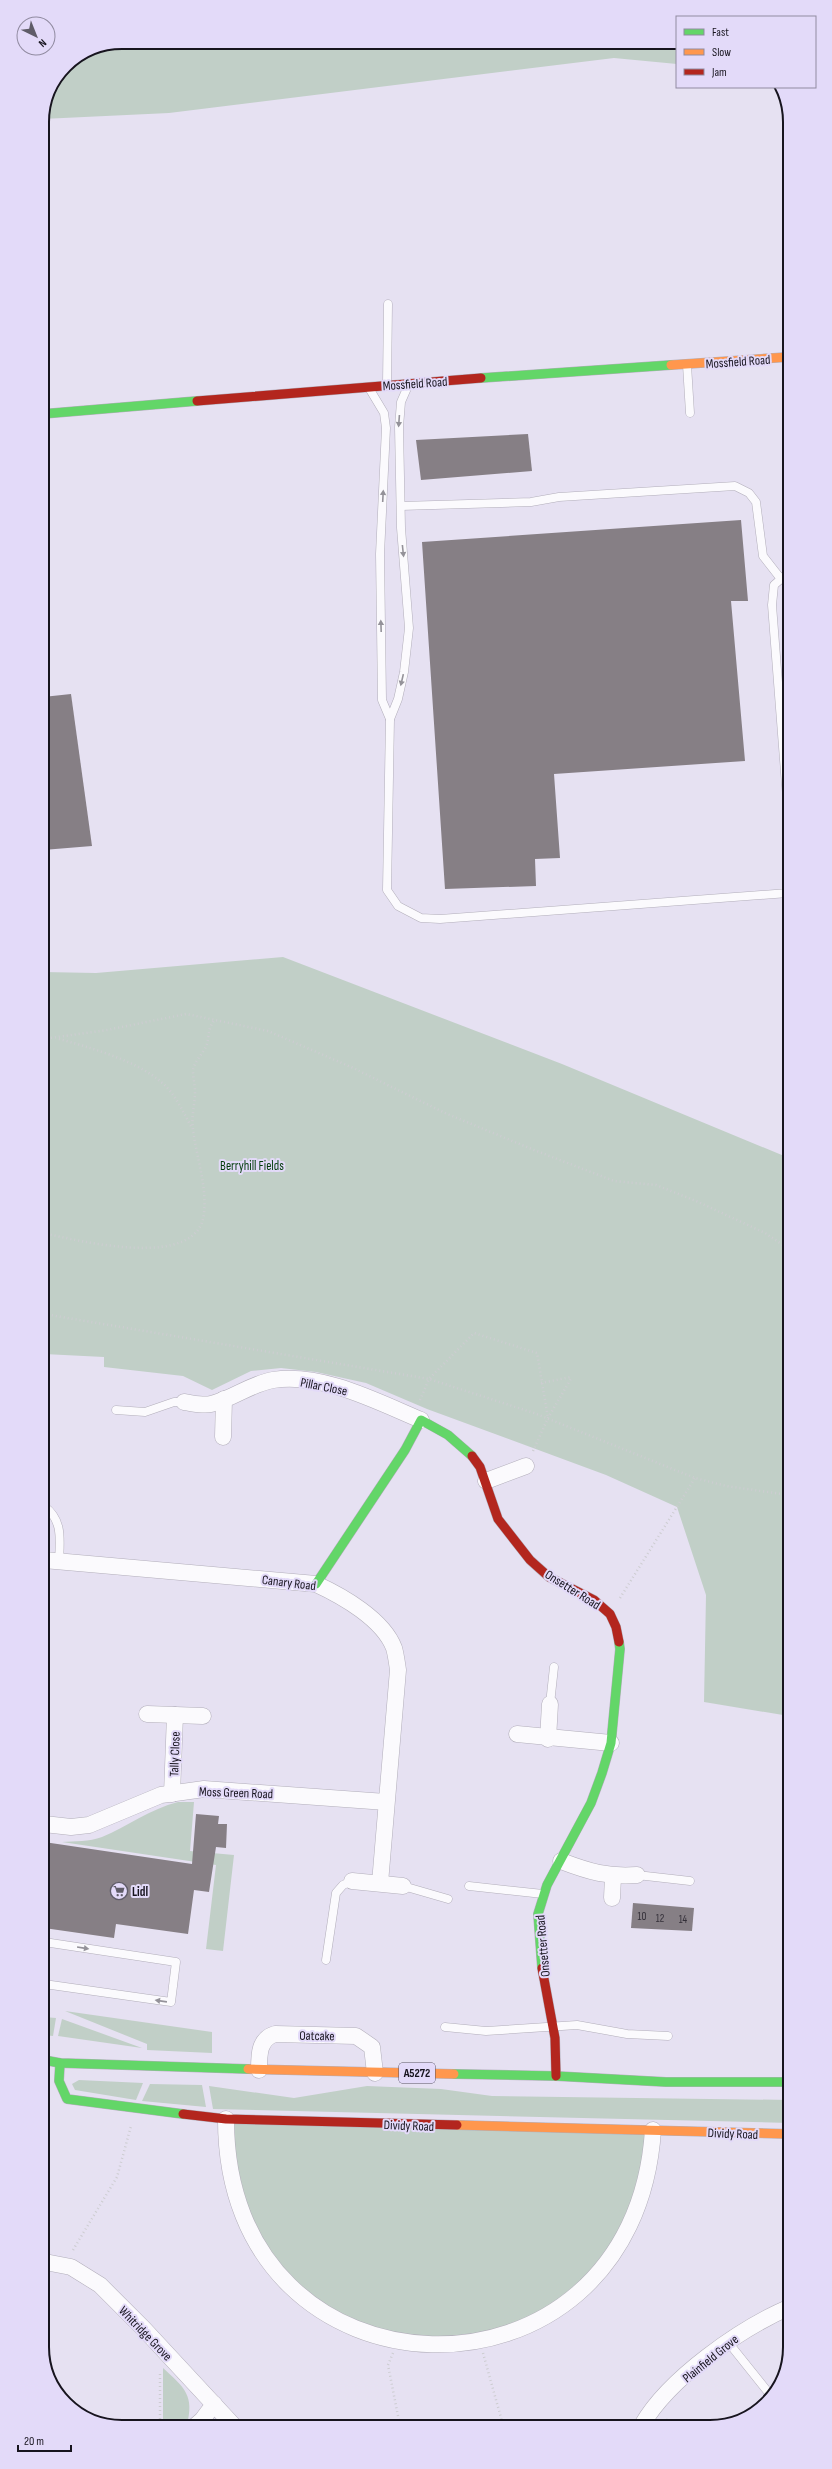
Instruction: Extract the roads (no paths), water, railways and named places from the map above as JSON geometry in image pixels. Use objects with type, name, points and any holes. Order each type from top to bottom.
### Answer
[{"type":"street","name":"Mossfield Road","points":[[49,413],[387,385],[783,357]]},
{"type":"street","name":"Pillar Close","points":[[184,1402],[209,1404],[224,1399],[251,1385],[269,1381],[306,1381],[345,1388],[417,1419]]},
{"type":"street","points":[[224,1399],[224,1437]]},
{"type":"street","points":[[316,1584],[405,1450],[417,1419]]},
{"type":"street","name":"Onsetter Road","points":[[417,1419],[448,1435],[467,1450],[480,1467],[486,1482],[490,1500],[498,1519],[530,1560],[548,1577],[594,1600],[610,1614],[620,1649],[611,1743],[591,1803],[543,1894],[538,1914],[538,1935],[553,2028],[556,2076]]},
{"type":"street","points":[[486,1482],[526,1466]]},
{"type":"street","name":"Canary Road","points":[[52,1561],[316,1584],[352,1602],[380,1629],[394,1648],[398,1670],[380,1884]]},
{"type":"street","points":[[548,1739],[550,1704]]},
{"type":"street","name":"Tally Close","points":[[147,1714],[203,1716]]},
{"type":"street","name":"Tally Close","points":[[172,1794],[175,1715]]},
{"type":"street","points":[[517,1734],[548,1739],[611,1743]]},
{"type":"street","name":"Moss Green Road","points":[[49,1825],[71,1827],[90,1826],[161,1795],[204,1789],[386,1802]]},
{"type":"street","points":[[561,1861],[591,1873],[613,1877],[637,1875]]},
{"type":"street","points":[[612,1898],[613,1877]]},
{"type":"street","points":[[352,1880],[403,1886]]},
{"type":"street","name":"Oatcake","points":[[258,2070],[262,2044],[267,2037],[275,2034],[356,2036],[364,2040],[372,2047],[376,2072]]},
{"type":"street","name":"A5272","points":[[49,2061],[60,2063],[258,2070],[556,2076],[666,2082],[783,2082]]},
{"type":"street","name":"Dividy Road","points":[[60,2063],[59,2081],[67,2099],[226,2119],[783,2134]]},
{"type":"street","points":[[226,2119],[226,2146],[233,2191],[252,2234],[279,2275],[305,2299],[336,2320],[356,2329],[399,2342],[452,2346],[480,2342],[522,2328],[551,2314],[571,2299],[590,2281],[625,2233],[640,2201],[651,2157],[653,2130]]},
{"type":"street","name":"Whitridge Grove","points":[[49,2263],[64,2265],[100,2285],[161,2347],[229,2420]]},
{"type":"street","name":"Plainfield Grove","points":[[646,2420],[659,2402],[676,2385],[728,2342],[745,2330],[783,2311]]},
{"type":"street","points":[[202,2420],[214,2404]]},
{"type":"lane","points":[[387,385],[388,304]]},
{"type":"lane","points":[[687,364],[690,413]]},
{"type":"lane","points":[[409,384],[400,402],[399,428],[400,506],[408,641],[398,699],[390,719],[386,890],[398,906],[421,918],[440,919],[783,893]]},
{"type":"lane","points":[[369,387],[384,413],[386,428],[380,554],[382,700],[390,719]]},
{"type":"lane","points":[[400,506],[531,502],[559,496],[735,486],[749,493],[756,502],[763,556],[781,579],[774,585],[772,605],[783,747]]},
{"type":"lane","points":[[116,1410],[145,1412],[174,1402],[184,1402]]},
{"type":"lane","points":[[49,1510],[59,1523],[52,1561]]},
{"type":"lane","points":[[550,1704],[554,1667]]},
{"type":"lane","points":[[637,1875],[690,1881]]},
{"type":"lane","points":[[326,1960],[336,1893],[343,1885],[352,1880]]},
{"type":"lane","points":[[403,1886],[448,1899]]},
{"type":"lane","points":[[469,1886],[543,1894]]},
{"type":"lane","points":[[49,1943],[176,1962],[171,2002],[49,1985]]},
{"type":"lane","points":[[445,2027],[486,2030],[577,2026],[627,2034],[668,2036]]},
{"type":"lane","points":[[728,2342],[768,2392]]},
{"type":"place","name":"Lidl","points":[[119,1891]]},
{"type":"park label","name":"Berryhill Fields","points":[[252,1165]]}]
